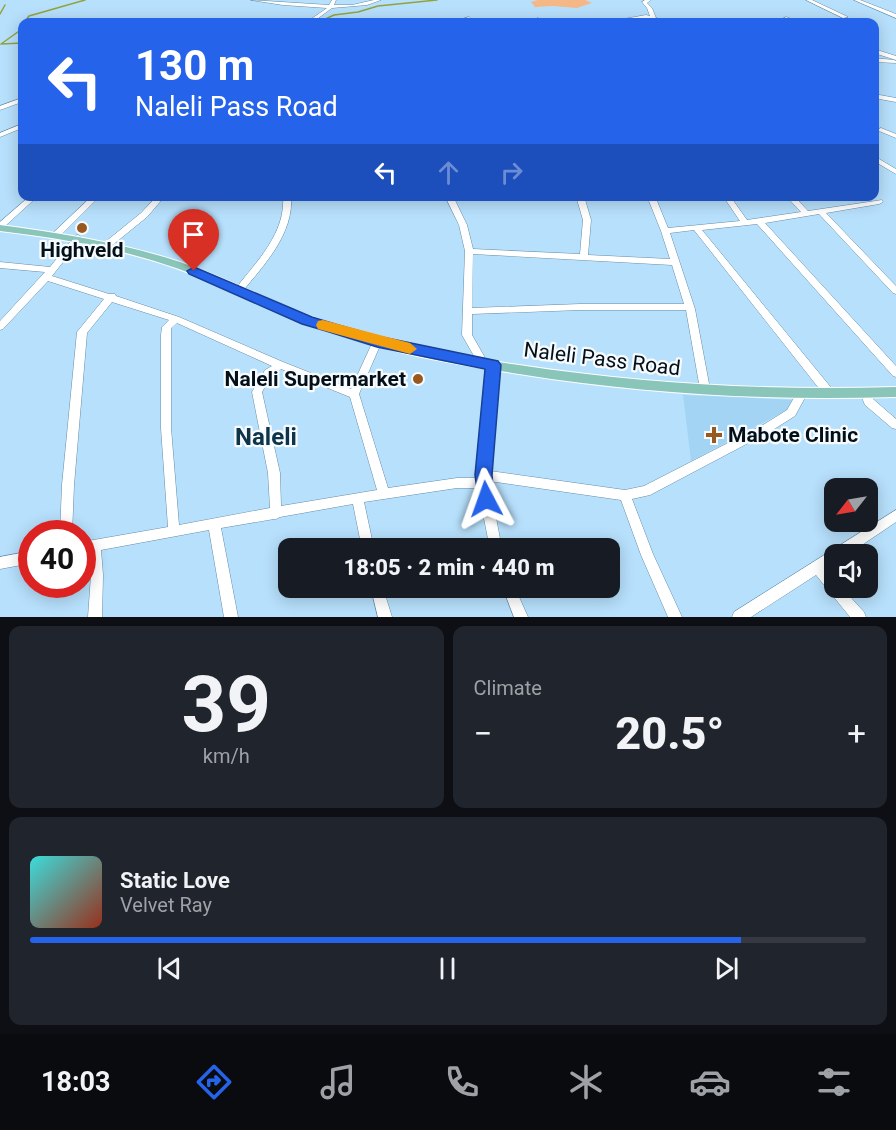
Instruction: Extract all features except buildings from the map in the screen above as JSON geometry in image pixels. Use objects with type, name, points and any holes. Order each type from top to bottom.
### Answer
[{"type":"main road","name":"Naleli Pass Road","points":[[0,227],[78,238],[107,245],[201,273],[307,320],[377,341],[479,363],[556,376],[705,389],[829,393],[896,392]]},
{"type":"street","points":[[253,0],[362,5],[379,0]]},
{"type":"street","points":[[649,0],[644,2],[650,8],[653,18]]},
{"type":"street","points":[[808,0],[845,17]]},
{"type":"street","points":[[856,0],[896,16]]},
{"type":"street","points":[[315,18],[333,3]]},
{"type":"street","points":[[879,53],[896,60]]},
{"type":"street","points":[[879,60],[896,60]]},
{"type":"street","points":[[879,97],[896,100]]},
{"type":"street","points":[[0,108],[18,101]]},
{"type":"street","points":[[0,135],[18,128]]},
{"type":"street","points":[[881,130],[896,136]]},
{"type":"street","points":[[879,161],[896,172]]},
{"type":"street","points":[[0,227],[29,201]]},
{"type":"street","points":[[56,235],[92,201]]},
{"type":"street","points":[[107,245],[157,201]]},
{"type":"street","points":[[239,290],[266,256],[279,234],[288,212],[287,201]]},
{"type":"street","points":[[451,201],[463,225],[469,251],[467,335],[479,356],[479,363]]},
{"type":"street","points":[[581,201],[587,220],[584,258]]},
{"type":"street","points":[[653,201],[676,262],[689,307],[705,389]]},
{"type":"street","points":[[730,201],[744,221]]},
{"type":"street","points":[[794,201],[807,214]]},
{"type":"street","points":[[665,231],[807,214],[878,201]]},
{"type":"street","points":[[821,212],[896,291]]},
{"type":"street","points":[[759,220],[896,373]]},
{"type":"street","points":[[696,227],[829,393]]},
{"type":"street","points":[[0,327],[78,238]]},
{"type":"street","points":[[469,251],[676,262]]},
{"type":"street","points":[[0,265],[48,273],[176,319],[280,365],[354,394]]},
{"type":"street","points":[[67,520],[82,332],[112,296]]},
{"type":"street","points":[[468,311],[580,307],[689,307]]},
{"type":"street","points":[[174,532],[166,428],[165,335],[167,327],[176,319]]},
{"type":"street","points":[[377,341],[354,394],[384,494]]},
{"type":"street","points":[[276,514],[274,473],[257,392],[268,372],[280,365]]},
{"type":"street","points":[[493,365],[483,479],[494,538]]},
{"type":"street","points":[[96,547],[357,498],[483,479],[625,495],[646,491],[665,484],[791,413],[803,392]]},
{"type":"street","points":[[865,393],[869,402],[896,425]]},
{"type":"street","points":[[625,495],[647,555],[675,617]]},
{"type":"street","points":[[357,498],[366,538]]},
{"type":"street","points":[[853,544],[896,515]]},
{"type":"street","points":[[214,524],[231,617]]},
{"type":"street","points":[[0,563],[18,560]]},
{"type":"street","points":[[739,617],[824,563]]},
{"type":"street","points":[[817,567],[824,576]]},
{"type":"street","points":[[96,571],[96,617]]},
{"type":"street","points":[[379,598],[385,617]]},
{"type":"street","points":[[513,598],[520,617]]},
{"type":"street","points":[[843,598],[859,617]]},
{"type":"shaded area","points":[[585,0],[592,3],[577,8],[535,7],[531,2]]},
{"type":"shaded area","name":"Mabote Clinic","points":[[683,395],[795,400],[789,409],[691,461]]},
{"type":"waterway","points":[[28,18],[85,0]]},
{"type":"waterway","points":[[328,18],[378,6],[437,0]]},
{"type":"waterway","points":[[0,14],[5,5]]},
{"type":"waterway","points":[[18,32],[1,44],[18,43]]},
{"type":"slow traffic","points":[[323,325],[410,349]]},
{"type":"place","name":"Highveld","points":[[82,228]]},
{"type":"place","name":"Naleli Supermarket","points":[[418,379]]},
{"type":"place","name":"Mabote Clinic","points":[[714,435]]},
{"type":"district","name":"Naleli","points":[[266,437]]},
{"type":"route","points":[[194,271],[307,320],[331,328],[377,341],[493,365],[483,475],[486,499]]}]
